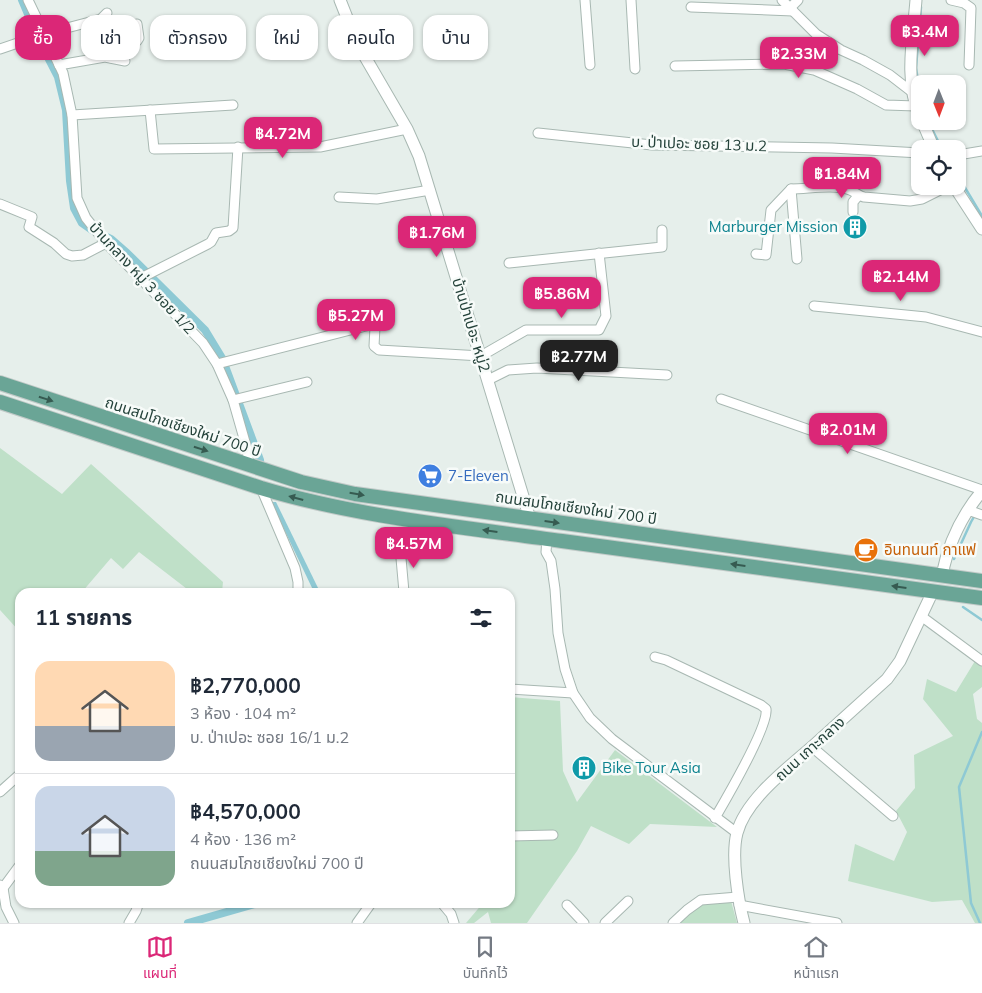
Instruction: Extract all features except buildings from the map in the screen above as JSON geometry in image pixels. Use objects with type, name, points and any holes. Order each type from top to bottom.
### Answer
[{"type":"main road","name":"ถนนสมโภชเชียงใหม่ 700 ปี","points":[[0,383],[301,482],[355,494],[982,581]]},
{"type":"main road","points":[[0,402],[260,488],[341,509],[982,598]]},
{"type":"street","name":"บ้านกลาง หมู่ 3 ซอย 1/2","points":[[28,0],[35,15]]},
{"type":"street","name":"บ้านป่าเปอะ หมู่2","points":[[340,0],[357,43],[407,129],[419,156],[530,519]]},
{"type":"street","points":[[585,0],[590,65]]},
{"type":"street","points":[[631,0],[635,69]]},
{"type":"street","points":[[782,0],[816,34],[841,50],[890,75],[911,91]]},
{"type":"street","points":[[791,10],[798,0]]},
{"type":"street","points":[[911,84],[916,0]]},
{"type":"street","points":[[951,0],[964,3],[971,8],[969,66]]},
{"type":"street","points":[[691,7],[721,4],[791,10]]},
{"type":"street","points":[[71,27],[101,19],[107,13]]},
{"type":"street","points":[[0,49],[15,44]]},
{"type":"street","name":"บ้านกลาง หมู่ 3 ซอย 1/2","points":[[57,60],[63,73],[72,114],[77,198],[86,218],[106,243],[203,343],[217,364],[233,400],[248,448],[249,465]]},
{"type":"street","points":[[59,65],[88,60]]},
{"type":"street","points":[[120,60],[125,61]]},
{"type":"street","points":[[675,66],[784,64],[814,70],[857,89],[886,105],[911,106]]},
{"type":"street","points":[[72,114],[233,105]]},
{"type":"street","points":[[150,110],[154,149],[320,147],[407,129]]},
{"type":"street","name":"บ. ป่าเปอะ ซอย 13 ม.2","points":[[538,133],[652,144],[832,148],[911,152]]},
{"type":"street","points":[[141,278],[212,242],[216,233],[229,231],[233,228],[238,147]]},
{"type":"street","points":[[966,153],[982,151]]},
{"type":"street","points":[[756,254],[766,255],[771,210],[791,190],[838,188],[852,190],[858,196],[910,201],[922,200],[931,195]]},
{"type":"street","points":[[340,197],[377,199],[430,190]]},
{"type":"street","points":[[791,190],[797,258]]},
{"type":"street","points":[[960,195],[982,229]]},
{"type":"street","points":[[853,212],[853,202],[858,196]]},
{"type":"street","points":[[0,204],[32,217],[29,227],[54,243],[66,254],[72,256],[83,255],[106,243]]},
{"type":"street","points":[[509,263],[662,247],[662,230]]},
{"type":"street","points":[[217,364],[372,325],[376,330],[374,346],[379,350],[481,356],[526,330],[599,330],[606,316],[599,253]]},
{"type":"street","points":[[814,306],[926,317],[982,332]]},
{"type":"street","points":[[488,380],[508,370],[538,368],[667,375]]},
{"type":"street","points":[[233,400],[307,382]]},
{"type":"street","points":[[721,399],[982,490],[968,510],[945,559],[942,575]]},
{"type":"street","points":[[260,488],[295,568],[298,588]]},
{"type":"street","points":[[968,510],[982,515]]},
{"type":"street","points":[[547,539],[546,552],[551,560],[560,643],[565,669],[573,693],[590,718],[608,736],[737,833]]},
{"type":"street","points":[[400,547],[404,588]]},
{"type":"street","name":"ถนน เกาะกลาง","points":[[744,923],[738,901],[735,862],[737,833],[745,814],[771,784],[887,679],[900,661],[933,591]]},
{"type":"street","points":[[921,616],[982,661]]},
{"type":"street","points":[[655,657],[666,660],[766,709],[767,716],[751,751],[715,818]]},
{"type":"street","points":[[515,690],[573,693]]},
{"type":"street","points":[[812,747],[893,816]]},
{"type":"street","points":[[0,792],[15,778]]},
{"type":"street","points":[[515,836],[553,835]]},
{"type":"street","points":[[14,923],[6,907],[1,886],[15,871]]},
{"type":"street","points":[[673,923],[701,900],[738,901],[837,923]]},
{"type":"street","points":[[606,923],[628,901]]},
{"type":"street","points":[[568,905],[581,919],[570,923]]},
{"type":"street","points":[[129,923],[137,908]]},
{"type":"street","points":[[357,923],[368,908]]},
{"type":"street","points":[[446,908],[454,923]]},
{"type":"green space","points":[[0,448],[62,494],[91,464],[223,582],[222,588],[186,588],[139,552],[123,569],[111,558],[85,588],[15,588],[15,626],[0,610]]},
{"type":"green space","points":[[975,661],[982,666],[982,687],[973,694],[977,719],[982,723],[982,923],[975,923],[962,900],[932,902],[848,881],[855,844],[894,861],[907,832],[896,811],[915,788],[914,755],[953,736],[923,699],[927,679],[956,692]]},
{"type":"green space","points":[[515,697],[560,701],[563,771],[577,802],[615,750],[717,827],[650,824],[629,844],[591,826],[577,851],[527,923],[491,923],[488,912],[474,923],[466,923],[479,908],[515,908]]},
{"type":"green space","points":[[731,901],[737,923],[680,923],[701,904]]},
{"type":"water","points":[[271,502],[276,502],[318,588],[312,588]]},
{"type":"waterway","points":[[22,0],[38,38],[58,77],[66,110],[70,181],[74,208],[82,223],[92,230]]},
{"type":"waterway","points":[[917,75],[916,68],[921,7]]},
{"type":"waterway","points":[[932,130],[938,140]]},
{"type":"waterway","points":[[966,189],[982,216]]},
{"type":"waterway","points":[[101,234],[111,239],[127,253],[205,330],[222,358],[260,460]]},
{"type":"waterway","points":[[954,559],[975,515]]},
{"type":"waterway","points":[[963,607],[982,620]]},
{"type":"waterway","points":[[980,923],[971,903],[959,787],[982,732]]},
{"type":"waterway","points":[[188,923],[241,908]]},
{"type":"place","name":"Marburger Mission","points":[[855,227]]},
{"type":"place","name":"7-Eleven","points":[[430,476]]},
{"type":"place","name":"อินทนนท์ กาแฟ","points":[[866,550]]},
{"type":"place","name":"Bike Tour Asia","points":[[584,768]]}]
